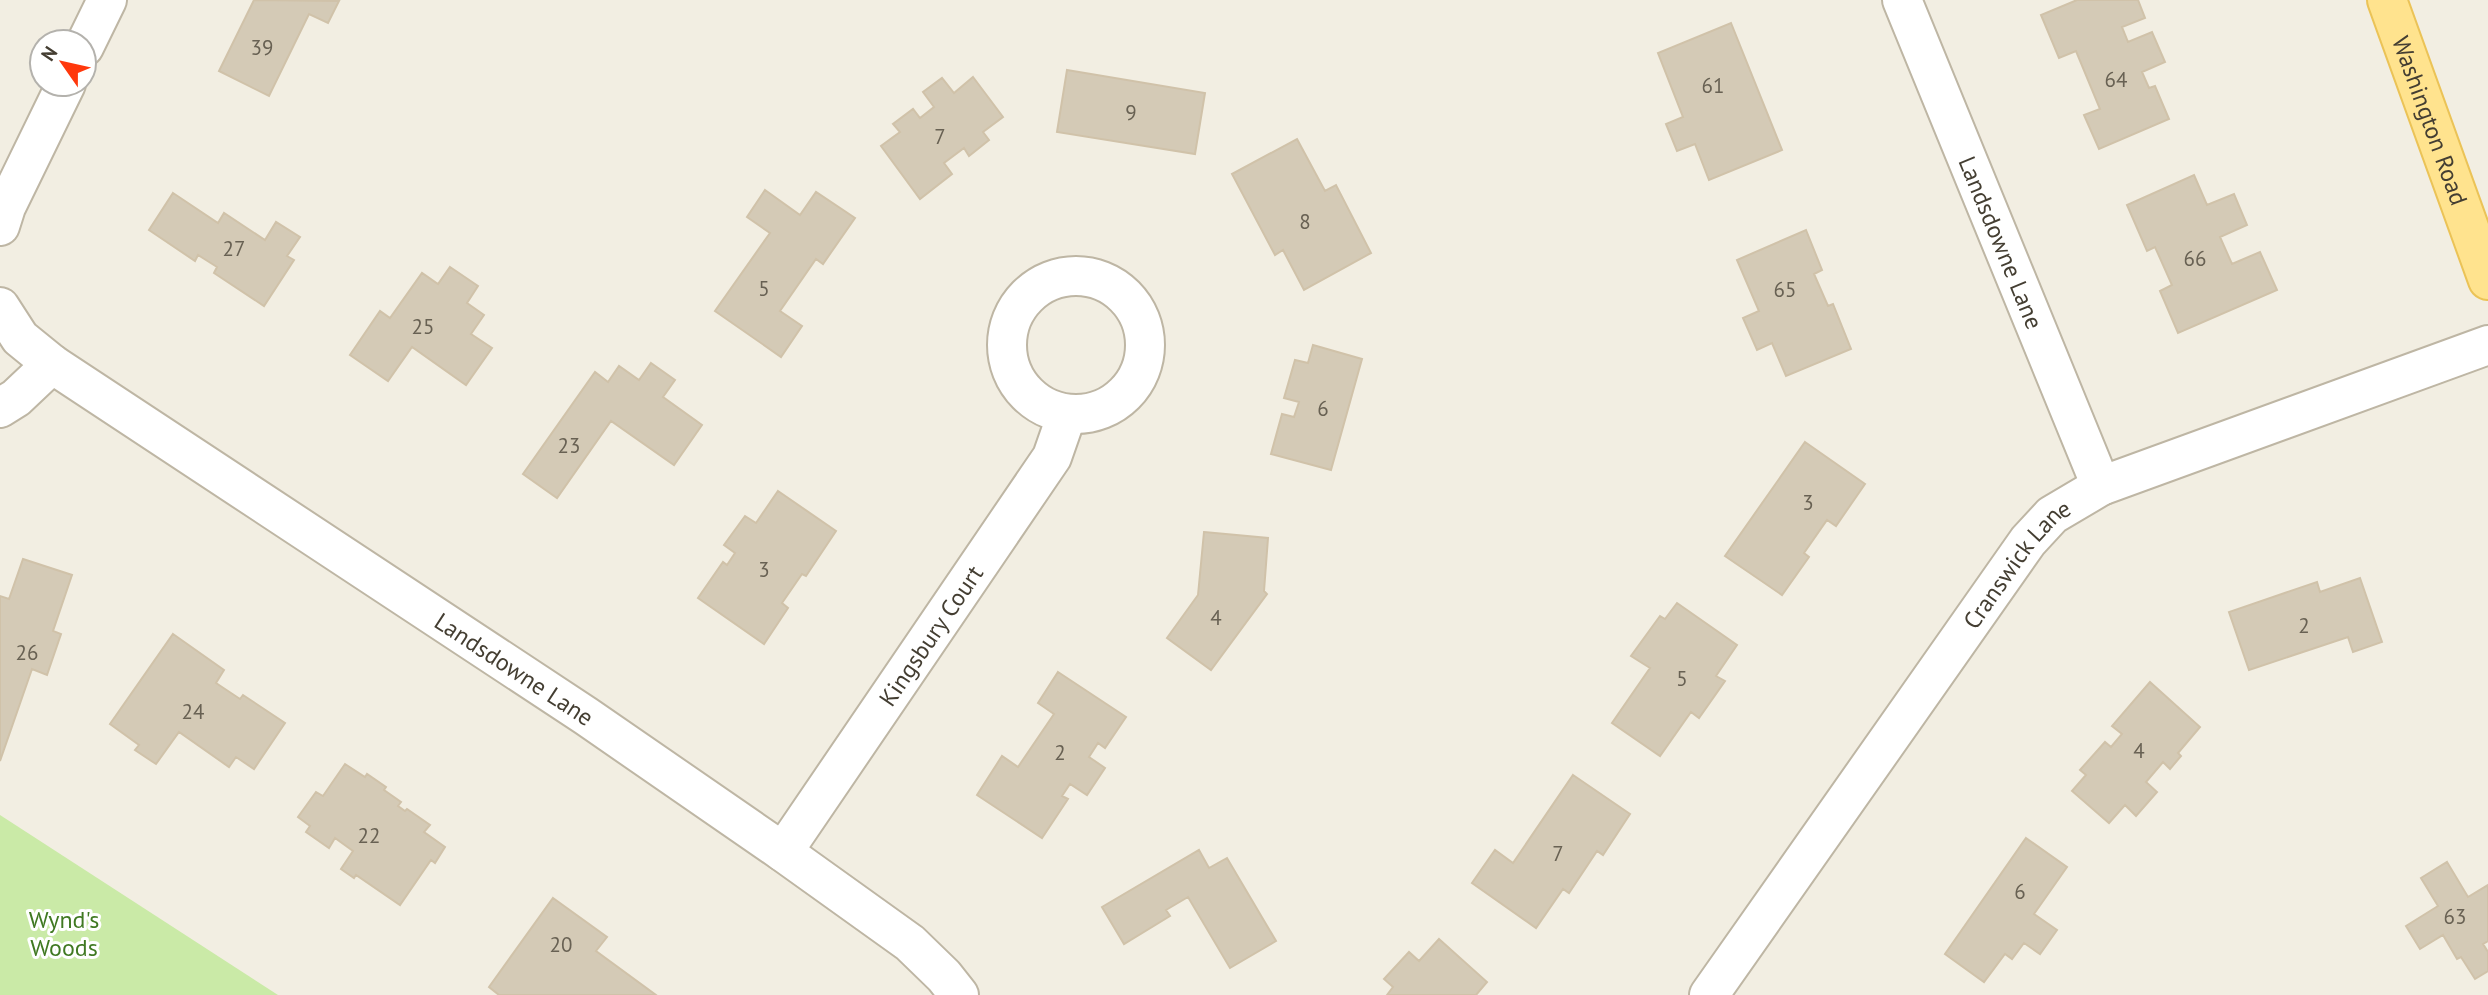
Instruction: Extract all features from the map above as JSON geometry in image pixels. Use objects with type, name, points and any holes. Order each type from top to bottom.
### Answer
[{"type":"main road","name":"Washington Road","points":[[2387,0],[2488,279]]},
{"type":"street","points":[[93,28],[107,0]]},
{"type":"street","name":"Landsdowne Lane","points":[[1902,0],[2101,486]]},
{"type":"street","points":[[2,213],[59,98]]},
{"type":"street","name":"Landsdowne Lane","points":[[0,307],[20,338],[52,364],[576,709],[783,852],[910,943],[944,976],[959,995]]},
{"type":"street","name":"Cranswick Lane","points":[[1709,995],[2028,541],[2052,515],[2101,486],[2488,345]]},
{"type":"street","points":[[0,408],[16,398],[52,364]]},
{"type":"street","name":"Kingsbury Court","points":[[783,852],[1052,457],[1067,414]]},
{"type":"green space","name":"Wynd's Woods","points":[[0,815],[278,995],[0,995]]},
{"type":"building","points":[[254,0],[339,1],[328,23],[309,14],[269,96],[219,71]]},
{"type":"building","points":[[2077,0],[2138,0],[2145,18],[2122,27],[2128,42],[2152,32],[2165,62],[2142,72],[2149,88],[2155,86],[2169,119],[2099,149],[2084,115],[2100,109],[2076,51],[2059,58],[2041,15]]},
{"type":"building","points":[[1731,23],[1782,150],[1709,180],[1695,144],[1677,151],[1666,124],[1683,117],[1658,53]]},
{"type":"building","points":[[1067,70],[1205,93],[1195,154],[1057,132]]},
{"type":"building","points":[[973,77],[1003,117],[983,132],[989,140],[969,156],[964,148],[944,163],[952,174],[920,199],[881,146],[900,132],[893,124],[913,109],[920,118],[934,107],[923,92],[942,78],[954,93]]},
{"type":"building","points":[[1297,139],[1325,191],[1336,185],[1371,253],[1304,290],[1283,250],[1275,255],[1232,174]]},
{"type":"building","points":[[2194,175],[2207,205],[2234,194],[2247,225],[2220,237],[2232,264],[2260,252],[2277,290],[2178,333],[2160,291],[2172,285],[2155,247],[2147,251],[2127,205]]},
{"type":"building","points":[[765,190],[800,215],[816,192],[855,218],[823,264],[816,259],[780,311],[802,326],[781,357],[715,311],[770,233],[747,217]]},
{"type":"building","points":[[173,193],[218,223],[224,213],[265,240],[276,222],[300,237],[287,256],[294,260],[264,306],[214,273],[217,267],[198,255],[195,261],[149,230]]},
{"type":"building","points":[[1806,230],[1822,270],[1814,274],[1828,306],[1833,304],[1851,349],[1786,376],[1772,343],[1757,350],[1743,318],[1759,311],[1737,260]]},
{"type":"building","points":[[450,267],[478,286],[467,303],[484,315],[471,334],[492,348],[466,385],[412,347],[388,381],[350,355],[380,311],[390,318],[422,273],[438,284]]},
{"type":"building","points":[[1313,345],[1362,359],[1331,470],[1271,454],[1282,414],[1294,417],[1299,402],[1284,398],[1295,360],[1308,363]]},
{"type":"building","points":[[651,363],[675,380],[663,397],[702,425],[674,465],[611,421],[557,498],[523,474],[595,372],[608,382],[619,366],[639,380]]},
{"type":"building","points":[[1805,442],[1865,484],[1836,526],[1827,520],[1804,553],[1809,557],[1782,595],[1725,556]]},
{"type":"building","points":[[778,491],[836,531],[806,576],[802,574],[782,603],[788,608],[764,644],[698,598],[723,562],[727,565],[735,553],[724,545],[745,516],[756,523]]},
{"type":"building","points":[[1204,532],[1268,538],[1264,591],[1267,594],[1211,670],[1167,638],[1198,595]]},
{"type":"building","points":[[23,559],[72,575],[53,631],[61,634],[47,675],[32,669],[0,761],[0,596],[9,599]]},
{"type":"building","points":[[2360,578],[2382,642],[2353,652],[2348,637],[2249,670],[2229,612],[2317,582],[2320,592]]},
{"type":"building","points":[[1677,603],[1737,645],[1716,676],[1725,681],[1699,718],[1691,712],[1660,756],[1612,723],[1650,668],[1631,656],[1660,616],[1665,619]]},
{"type":"building","points":[[173,634],[224,670],[216,683],[240,699],[243,695],[285,723],[254,769],[236,757],[229,767],[179,732],[156,764],[135,750],[139,745],[110,724]]},
{"type":"building","points":[[1058,672],[1126,717],[1105,748],[1098,743],[1089,757],[1105,768],[1087,795],[1070,784],[1062,796],[1068,799],[1042,838],[977,795],[1002,756],[1018,767],[1054,714],[1038,703]]},
{"type":"building","points":[[2150,682],[2200,727],[2178,753],[2181,756],[2170,769],[2163,762],[2146,782],[2157,792],[2136,816],[2125,805],[2109,823],[2072,791],[2086,775],[2080,770],[2105,742],[2111,747],[2122,734],[2112,726]]},
{"type":"building","points":[[345,764],[386,787],[384,790],[401,802],[398,806],[430,825],[424,832],[445,847],[435,863],[431,860],[400,905],[356,875],[354,878],[341,869],[353,851],[335,838],[329,848],[306,832],[310,826],[298,817],[316,792],[323,796]]},
{"type":"building","points":[[1573,775],[1630,814],[1603,855],[1597,851],[1569,893],[1563,889],[1536,928],[1472,883],[1495,850],[1513,863]]},
{"type":"building","points":[[2026,838],[2067,867],[2034,914],[2057,930],[2040,954],[2024,943],[2012,959],[2005,954],[1984,982],[1945,954]]},
{"type":"building","points":[[1199,850],[1209,868],[1227,858],[1276,941],[1230,968],[1188,897],[1166,910],[1170,916],[1124,944],[1102,907]]},
{"type":"building","points":[[2447,862],[2468,897],[2488,885],[2488,941],[2483,944],[2488,952],[2488,971],[2475,979],[2461,957],[2457,959],[2443,935],[2420,949],[2406,926],[2438,906],[2421,878]]},
{"type":"building","points":[[553,898],[607,937],[596,951],[656,995],[499,995],[489,987]]},
{"type":"building","points":[[1439,939],[1487,982],[1476,995],[1387,995],[1393,987],[1384,979],[1409,952],[1419,961]]}]
